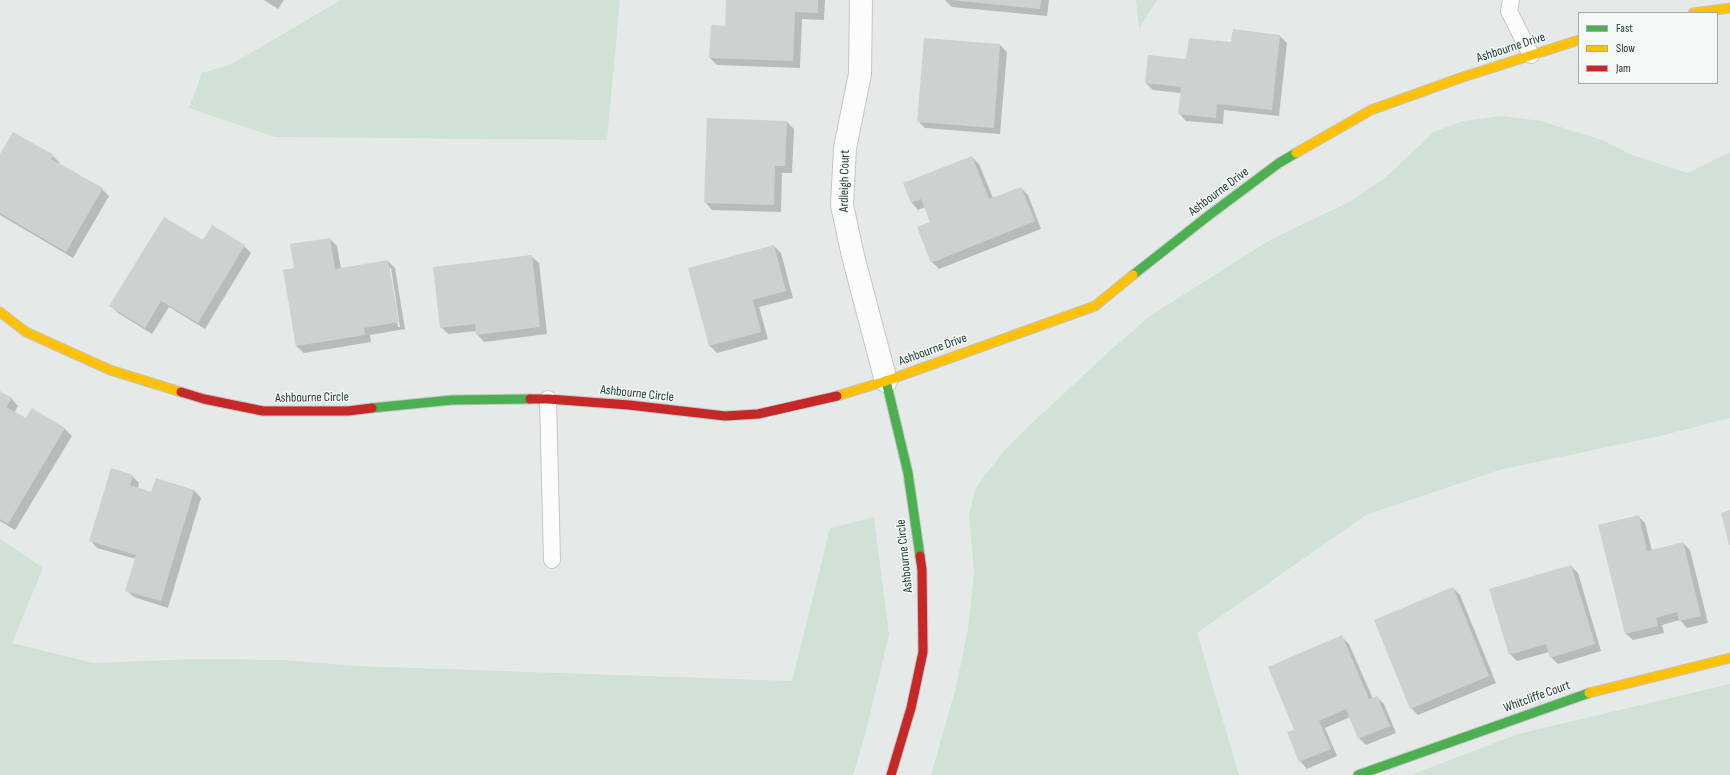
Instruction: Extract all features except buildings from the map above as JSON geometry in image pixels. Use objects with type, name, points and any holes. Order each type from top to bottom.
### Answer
[{"type":"street","name":"Ardleigh Court","points":[[861,0],[860,74],[844,148],[842,205],[853,256],[886,381]]},
{"type":"street","points":[[1700,12],[1730,8]]},
{"type":"street","name":"Ashbourne Drive","points":[[886,381],[1095,306],[1208,216],[1279,163],[1371,110],[1578,40]]},
{"type":"street","name":"Ashbourne Circle","points":[[0,312],[26,332],[110,370],[204,400],[263,411],[348,411],[452,400],[548,399],[629,405],[724,416],[758,414],[795,406],[886,381],[908,473],[921,563],[923,652],[911,708],[891,775]]},
{"type":"street","name":"Whitcliffe Court","points":[[1358,775],[1580,695],[1730,658]]},
{"type":"lane","points":[[1511,0],[1510,11],[1531,55]]},
{"type":"lane","points":[[548,399],[552,560]]},
{"type":"green space","points":[[341,0],[620,0],[607,140],[275,137],[189,108],[202,73],[232,64]]},
{"type":"green space","points":[[1136,0],[1157,0],[1139,29]]},
{"type":"green space","points":[[1502,116],[1541,121],[1602,140],[1632,155],[1688,173],[1730,152],[1730,418],[1664,435],[1499,470],[1366,515],[1197,633],[1239,775],[931,775],[956,687],[968,629],[974,572],[969,516],[976,487],[1004,451],[1113,348],[1150,316],[1270,240],[1351,201],[1386,177],[1434,132],[1463,121]]},
{"type":"green space","points":[[874,517],[889,635],[865,735],[853,775],[0,775],[0,539],[43,568],[12,643],[94,663],[196,659],[282,660],[357,666],[792,681],[830,528]]},
{"type":"green space","points":[[1730,684],[1730,775],[1411,775],[1518,734]]},
{"type":"traffic: fast","points":[[1133,275],[1208,216],[1279,163],[1296,153]]},
{"type":"traffic: fast","points":[[886,381],[908,473],[920,556]]},
{"type":"traffic: fast","points":[[372,408],[452,400],[530,399]]},
{"type":"traffic: fast","points":[[1358,775],[1589,693]]},
{"type":"traffic: slow","points":[[1700,12],[1730,8]]},
{"type":"traffic: slow","points":[[1296,153],[1371,110],[1460,78],[1578,40]]},
{"type":"traffic: slow","points":[[837,396],[886,381],[1095,306],[1133,275]]},
{"type":"traffic: slow","points":[[0,312],[26,332],[110,370],[181,392]]},
{"type":"traffic: slow","points":[[1589,693],[1730,658]]},
{"type":"traffic: jam","points":[[181,392],[204,399],[263,411],[348,411],[372,408]]},
{"type":"traffic: jam","points":[[530,399],[629,405],[725,416],[758,414],[837,396]]},
{"type":"traffic: jam","points":[[891,775],[911,708],[923,652],[922,570],[920,556]]}]
